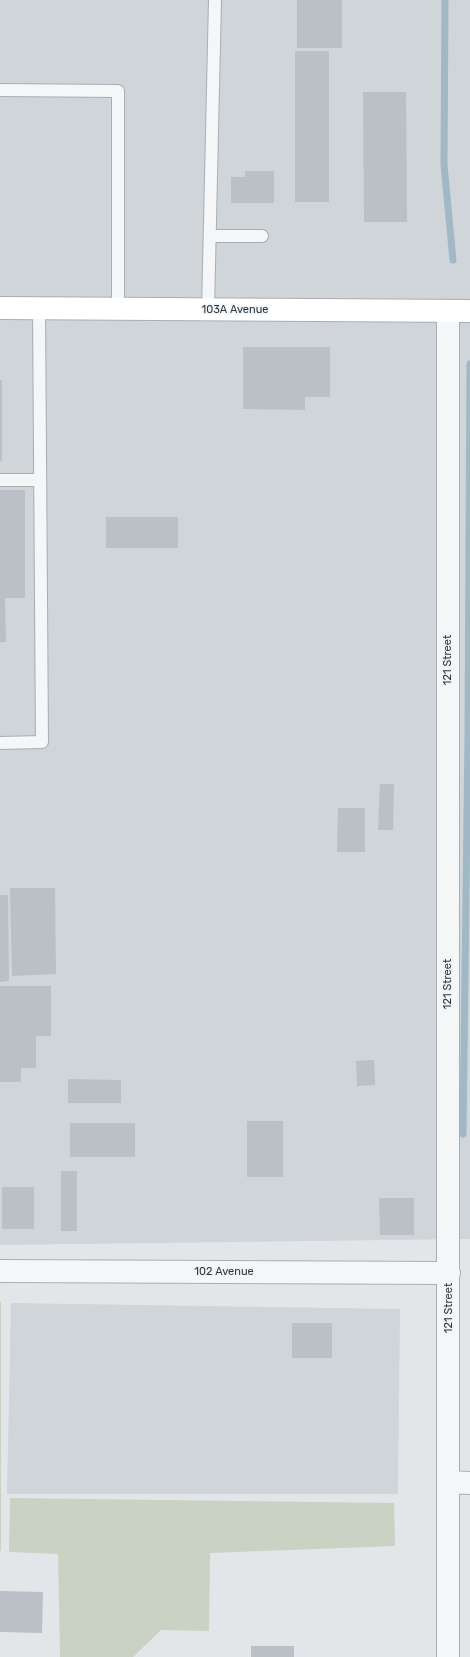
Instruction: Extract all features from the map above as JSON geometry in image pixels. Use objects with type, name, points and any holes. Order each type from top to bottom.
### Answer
[{"type":"street","name":"103A Avenue","points":[[0,308],[470,311]]},
{"type":"street","name":"121 Street","points":[[448,311],[448,1657]]},
{"type":"street","name":"102 Avenue","points":[[0,1271],[449,1273]]},
{"type":"street","points":[[448,1482],[470,1483]]},
{"type":"lane","points":[[208,310],[216,0]]},
{"type":"lane","points":[[0,90],[118,91],[118,308]]},
{"type":"lane","points":[[210,236],[262,236]]},
{"type":"lane","points":[[0,743],[42,742],[39,308]]},
{"type":"lane","points":[[0,480],[40,480]]},
{"type":"shaded area","points":[[0,0],[470,0],[470,1239],[0,1245]]},
{"type":"shaded area","points":[[1,1302],[1,1551],[0,1551]]},
{"type":"shaded area","points":[[11,1303],[400,1309],[398,1494],[7,1494]]},
{"type":"shaded area","points":[[10,1498],[394,1503],[395,1546],[210,1553],[209,1631],[161,1630],[133,1657],[60,1657],[58,1554],[9,1552]]},
{"type":"building","points":[[297,0],[342,0],[342,48],[297,48]]},
{"type":"building","points":[[295,51],[329,51],[329,202],[295,202]]},
{"type":"building","points":[[363,92],[406,92],[407,222],[364,222]]},
{"type":"building","points":[[245,171],[274,171],[274,203],[231,203],[231,177],[245,177]]},
{"type":"building","points":[[243,347],[330,347],[330,397],[305,397],[305,410],[243,409]]},
{"type":"building","points":[[0,380],[2,380],[2,461],[0,461]]},
{"type":"building","points":[[0,490],[25,490],[25,598],[5,598],[6,642],[0,642]]},
{"type":"building","points":[[106,517],[178,517],[178,548],[106,548]]},
{"type":"building","points":[[380,784],[394,784],[393,830],[378,830]]},
{"type":"building","points":[[338,808],[365,808],[365,852],[337,852]]},
{"type":"building","points":[[10,888],[55,888],[56,974],[12,976]]},
{"type":"building","points":[[0,895],[8,895],[9,981],[0,982]]},
{"type":"building","points":[[0,986],[51,986],[51,1036],[36,1036],[36,1068],[21,1068],[21,1082],[0,1082]]},
{"type":"building","points":[[374,1060],[375,1085],[357,1086],[356,1061]]},
{"type":"building","points":[[68,1079],[121,1080],[121,1103],[68,1103]]},
{"type":"building","points":[[247,1121],[283,1121],[283,1177],[247,1177]]},
{"type":"building","points":[[70,1123],[135,1123],[135,1157],[70,1157]]},
{"type":"building","points":[[61,1171],[77,1171],[77,1231],[61,1231]]},
{"type":"building","points":[[2,1187],[34,1187],[34,1229],[2,1229]]},
{"type":"building","points":[[379,1198],[414,1198],[414,1235],[380,1235]]},
{"type":"building","points":[[292,1323],[332,1323],[332,1358],[292,1358]]},
{"type":"building","points":[[0,1591],[43,1592],[42,1633],[0,1632]]},
{"type":"building","points":[[251,1646],[294,1646],[294,1657],[251,1657]]},
{"type":"waterway","points":[[445,0],[444,165],[453,260]]},
{"type":"waterway","points":[[463,1134],[468,736],[470,364]]}]
